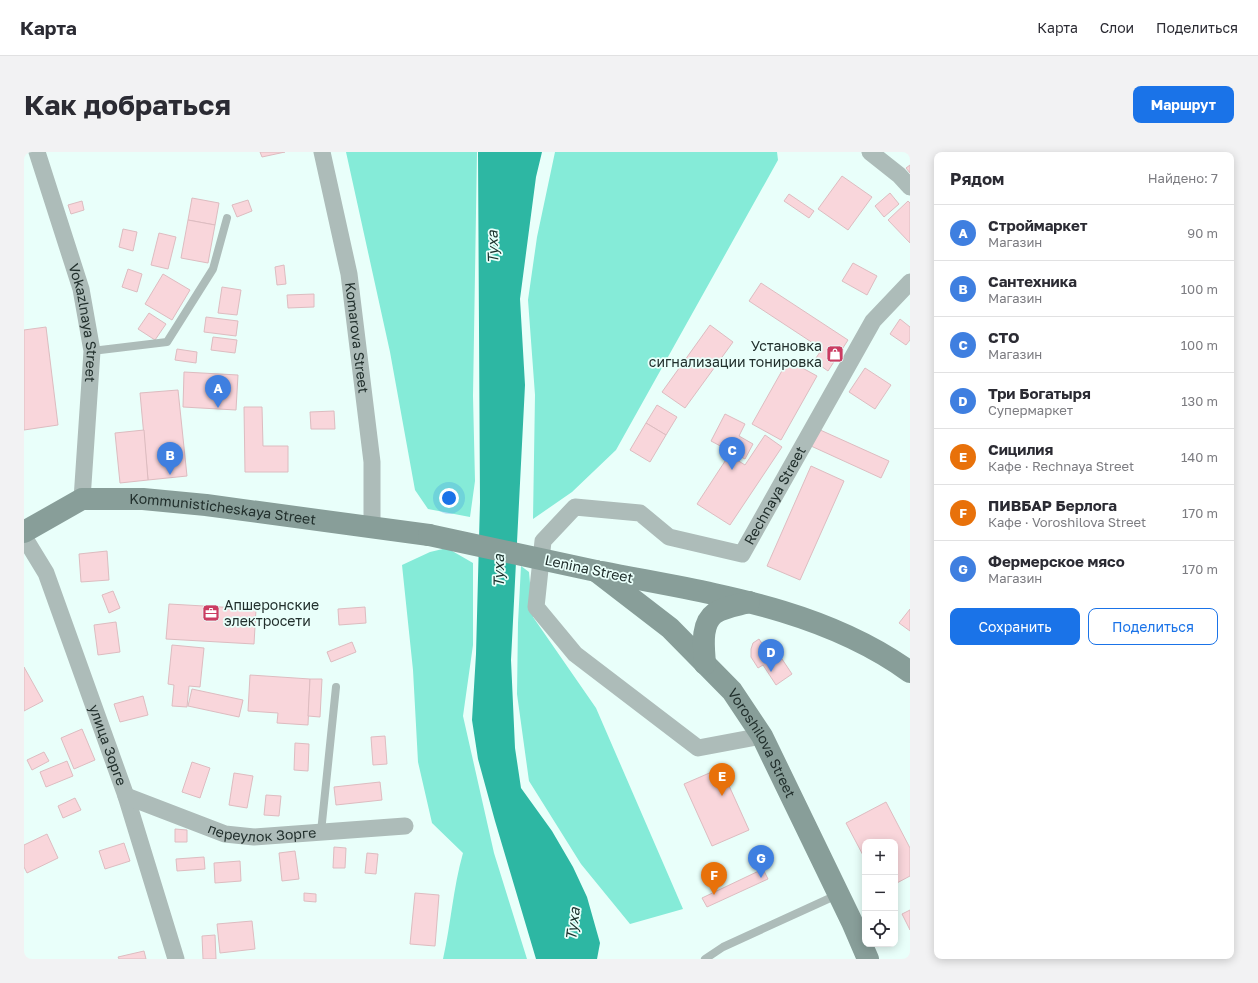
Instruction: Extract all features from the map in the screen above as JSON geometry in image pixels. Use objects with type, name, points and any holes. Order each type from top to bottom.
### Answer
[{"type":"main road","name":"Kommunisticheskaya Street","points":[[24,532],[82,499],[151,499],[372,526],[429,535]]},
{"type":"main road","name":"Lenina Street","points":[[429,535],[596,571],[750,601],[822,624],[884,654],[910,672]]},
{"type":"main road","name":"Voroshilova Street","points":[[596,571],[670,628],[732,691],[762,736],[839,894],[868,959]]},
{"type":"main road","points":[[704,664],[704,634],[707,622],[715,613],[750,601]]},
{"type":"street","name":"Vokazlnaya Street","points":[[37,152],[81,289],[92,351],[82,499]]},
{"type":"street","name":"Komarova Street","points":[[322,152],[349,274],[372,462],[372,526]]},
{"type":"street","points":[[870,152],[899,174],[910,187]]},
{"type":"street","name":"Rechnaya Street","points":[[762,736],[698,748],[575,654],[536,607],[543,541],[575,507],[640,513],[669,537],[742,554],[873,320],[910,282]]},
{"type":"street","name":"улица Зорге","points":[[24,537],[46,573],[126,796],[176,959]]},
{"type":"street","name":"переулок Зорге","points":[[126,796],[225,834],[254,837],[405,826]]},
{"type":"lane","points":[[92,351],[167,342],[213,269],[227,218]]},
{"type":"lane","points":[[320,832],[336,687]]},
{"type":"lane","points":[[705,959],[723,947],[839,894]]},
{"type":"shaded area","points":[[346,152],[477,152],[473,396],[475,481],[470,517],[428,509],[415,490],[390,352]]},
{"type":"shaded area","points":[[555,152],[777,152],[778,160],[616,450],[572,492],[533,519],[535,395],[528,300],[537,237]]},
{"type":"shaded area","points":[[447,548],[473,563],[473,645],[463,716],[494,853],[527,959],[443,959],[463,853],[432,823],[418,762],[413,670],[402,565],[430,552]]},
{"type":"shaded area","points":[[521,566],[529,572],[533,617],[596,708],[683,909],[630,924],[581,864],[529,781],[517,694],[518,623]]},
{"type":"water","name":"Туха","points":[[478,152],[542,152],[536,177],[520,299],[525,385],[511,660],[515,748],[521,788],[552,831],[573,867],[587,897],[600,943],[597,959],[536,959],[478,759],[472,720],[476,654],[480,502]]},
{"type":"building","points":[[260,152],[285,152],[262,157]]},
{"type":"building","points":[[910,165],[910,173],[906,168]]},
{"type":"building","points":[[842,176],[872,197],[848,230],[818,209]]},
{"type":"building","points":[[890,193],[899,204],[884,217],[875,206]]},
{"type":"building","points":[[789,194],[814,211],[809,218],[784,201]]},
{"type":"building","points":[[192,198],[219,203],[215,225],[188,220]]},
{"type":"building","points":[[248,200],[252,211],[237,217],[232,205]]},
{"type":"building","points":[[82,201],[84,210],[71,214],[68,205]]},
{"type":"building","points":[[908,201],[910,203],[910,243],[888,220]]},
{"type":"building","points":[[188,220],[215,225],[208,263],[181,258]]},
{"type":"building","points":[[123,229],[137,232],[133,251],[119,247]]},
{"type":"building","points":[[159,233],[176,237],[168,269],[151,265]]},
{"type":"building","points":[[853,263],[877,276],[867,295],[842,281]]},
{"type":"building","points":[[284,265],[286,284],[277,285],[275,267]]},
{"type":"building","points":[[128,269],[142,274],[137,292],[122,287]]},
{"type":"building","points":[[163,274],[190,290],[172,320],[145,304]]},
{"type":"building","points":[[761,283],[848,340],[828,371],[814,361],[822,349],[749,301]]},
{"type":"building","points":[[222,287],[241,290],[237,315],[218,313]]},
{"type":"building","points":[[314,294],[314,307],[288,308],[287,295]]},
{"type":"building","points":[[149,313],[166,324],[155,340],[138,329]]},
{"type":"building","points":[[206,317],[238,321],[236,336],[204,332]]},
{"type":"building","points":[[900,319],[910,327],[910,340],[906,345],[890,334]]},
{"type":"building","points":[[710,325],[733,342],[685,408],[662,392]]},
{"type":"building","points":[[46,327],[58,425],[24,430],[24,330]]},
{"type":"building","points":[[213,337],[237,340],[235,353],[211,350]]},
{"type":"building","points":[[177,349],[197,352],[196,363],[175,360]]},
{"type":"building","points":[[788,360],[817,376],[781,440],[752,424]]},
{"type":"building","points":[[865,368],[891,385],[875,409],[849,392]]},
{"type":"building","points":[[184,372],[238,375],[236,410],[183,407]]},
{"type":"building","points":[[178,390],[187,476],[148,480],[140,393]]},
{"type":"building","points":[[657,405],[677,417],[666,435],[646,423]]},
{"type":"building","points":[[244,407],[262,407],[263,446],[288,446],[288,472],[245,472]]},
{"type":"building","points":[[334,411],[335,429],[311,429],[310,412]]},
{"type":"building","points":[[725,414],[745,424],[739,436],[753,444],[745,459],[711,441]]},
{"type":"building","points":[[646,423],[666,435],[650,462],[630,450]]},
{"type":"building","points":[[818,429],[889,461],[881,478],[811,446]]},
{"type":"building","points":[[144,430],[148,480],[120,483],[115,433]]},
{"type":"building","points":[[765,435],[782,447],[730,525],[697,504],[729,455],[745,465]]},
{"type":"building","points":[[811,466],[844,481],[800,580],[767,566]]},
{"type":"building","points":[[107,551],[109,580],[81,582],[79,554]]},
{"type":"building","points":[[113,591],[120,608],[109,613],[102,595]]},
{"type":"building","points":[[169,604],[256,609],[254,644],[166,639]]},
{"type":"building","points":[[365,607],[366,623],[339,625],[338,609]]},
{"type":"building","points":[[910,609],[910,631],[899,623]]},
{"type":"building","points":[[116,622],[120,652],[98,655],[94,625]]},
{"type":"building","points":[[759,639],[765,648],[772,644],[792,674],[776,685],[763,665],[758,668],[751,657],[753,643]]},
{"type":"building","points":[[352,642],[356,652],[331,662],[327,652]]},
{"type":"building","points":[[172,645],[204,648],[200,687],[189,686],[187,707],[172,706],[174,685],[168,684]]},
{"type":"building","points":[[24,667],[43,701],[24,711]]},
{"type":"building","points":[[250,675],[310,679],[308,725],[277,723],[278,713],[248,711]]},
{"type":"building","points":[[310,679],[322,679],[320,717],[308,716]]},
{"type":"building","points":[[192,689],[243,700],[239,717],[188,706]]},
{"type":"building","points":[[143,696],[148,715],[120,722],[114,704]]},
{"type":"building","points":[[82,729],[95,760],[74,769],[61,738]]},
{"type":"building","points":[[385,736],[387,764],[373,765],[371,737]]},
{"type":"building","points":[[295,743],[309,744],[308,771],[294,770]]},
{"type":"building","points":[[44,752],[49,761],[32,770],[27,760]]},
{"type":"building","points":[[67,761],[73,776],[46,787],[40,772]]},
{"type":"building","points":[[192,762],[210,768],[200,798],[182,792]]},
{"type":"building","points":[[721,768],[749,830],[712,846],[684,784]]},
{"type":"building","points":[[234,773],[253,776],[247,808],[229,805]]},
{"type":"building","points":[[380,782],[382,800],[336,805],[334,787]]},
{"type":"building","points":[[266,795],[281,796],[279,816],[264,815]]},
{"type":"building","points":[[75,798],[81,810],[63,818],[58,806]]},
{"type":"building","points":[[886,802],[910,848],[910,876],[898,882],[898,839],[862,839],[862,853],[846,823]]},
{"type":"building","points":[[175,829],[187,830],[187,842],[175,842]]},
{"type":"building","points":[[47,834],[58,858],[27,873],[24,867],[24,845]]},
{"type":"building","points":[[124,843],[130,861],[105,869],[99,851]]},
{"type":"building","points":[[334,847],[346,848],[345,868],[333,868]]},
{"type":"building","points":[[295,851],[299,879],[282,881],[279,853]]},
{"type":"building","points":[[367,853],[378,854],[376,874],[365,873]]},
{"type":"building","points":[[204,857],[205,869],[177,871],[176,859]]},
{"type":"building","points":[[240,861],[241,881],[215,883],[214,863]]},
{"type":"building","points":[[763,869],[768,879],[707,907],[702,898]]},
{"type":"building","points":[[304,893],[316,894],[316,902],[304,901]]},
{"type":"building","points":[[415,893],[439,895],[435,946],[410,944]]},
{"type":"building","points":[[910,910],[910,930],[902,914]]},
{"type":"building","points":[[252,921],[255,949],[220,953],[217,924]]},
{"type":"building","points":[[215,935],[216,959],[203,959],[202,936]]},
{"type":"building","points":[[144,951],[146,959],[119,959],[118,957]]},
{"type":"place","name":"Установка сигнализации тонировка","points":[[835,354]]},
{"type":"place","name":"Строймаркет","points":[[218,408]]},
{"type":"place","name":"СТО","points":[[732,470]]},
{"type":"place","name":"Сантехника","points":[[170,475]]},
{"type":"place","name":"Апшеронские электросети","points":[[211,613]]},
{"type":"place","name":"Три Богатыря","points":[[771,672]]},
{"type":"place","name":"Сицилия","points":[[722,796]]},
{"type":"place","name":"Фермерское мясо","points":[[761,878]]},
{"type":"place","name":"ПИВБАР Берлога","points":[[714,895]]}]
